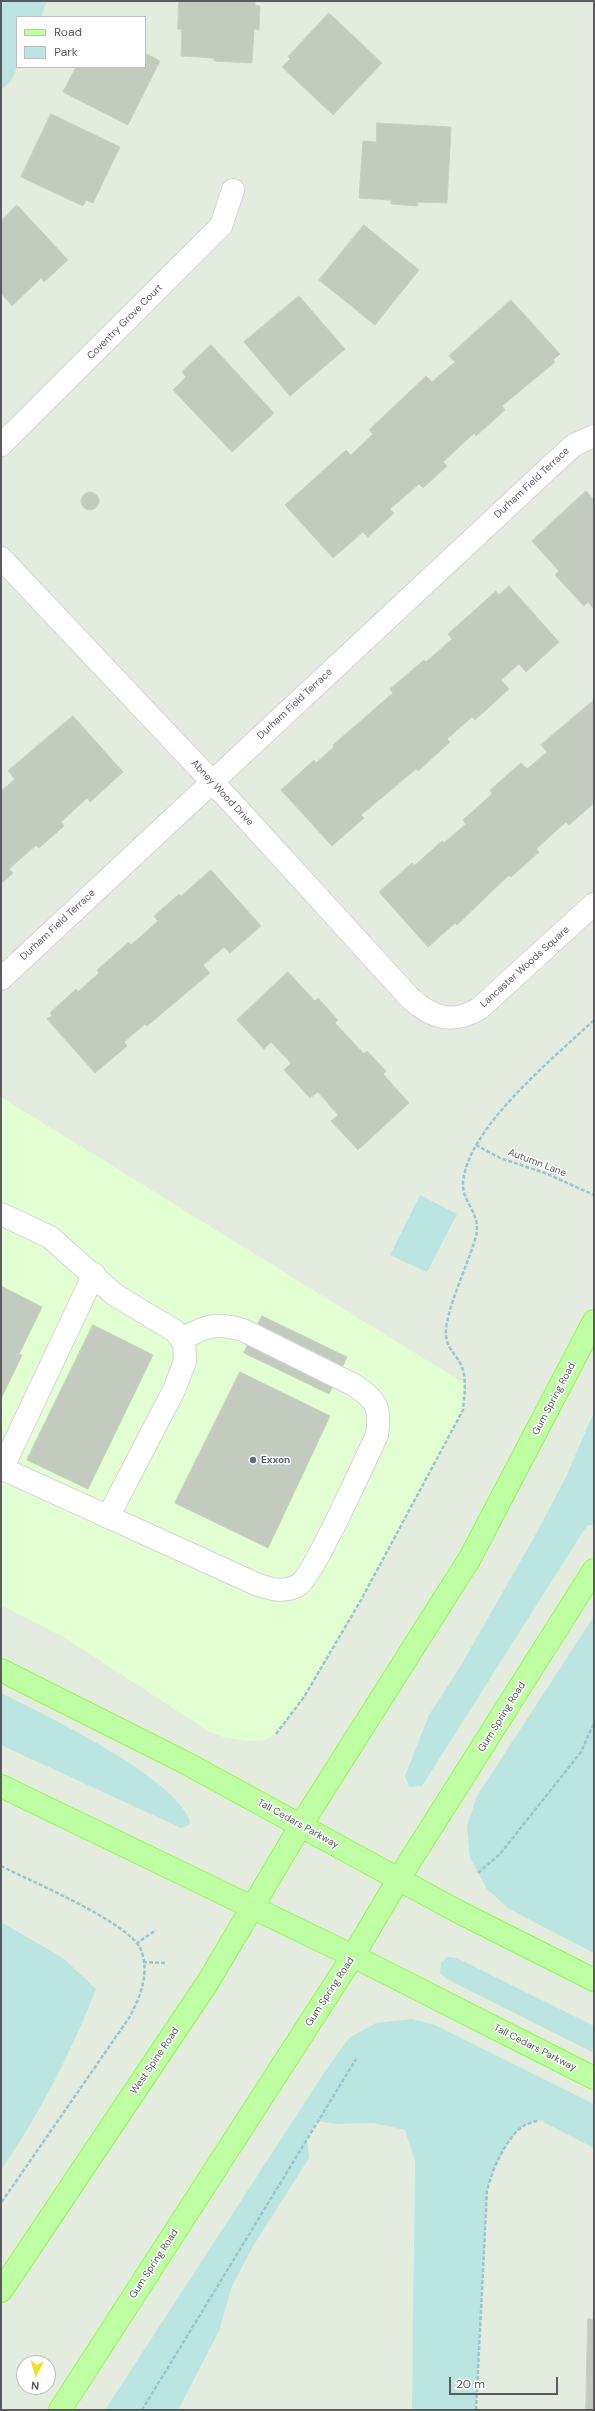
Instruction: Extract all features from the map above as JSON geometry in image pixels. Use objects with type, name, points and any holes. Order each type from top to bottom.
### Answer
[{"type":"main road","name":"Gum Spring Road","points":[[301,1825],[470,1558],[594,1321]]},
{"type":"main road","name":"Gum Spring Road","points":[[60,2410],[353,1956],[398,1880],[594,1570]]},
{"type":"main road","name":"Tall Cedars Parkway","points":[[1,1670],[186,1763],[301,1825],[398,1880],[594,1980]]},
{"type":"main road","name":"Tall Cedars Parkway","points":[[1,1786],[353,1956],[594,2078]]},
{"type":"main road","name":"West Spine Road","points":[[1,2291],[208,1982],[251,1907],[301,1825]]},
{"type":"street","name":"Coventry Grove Court","points":[[1,445],[221,226],[233,190]]},
{"type":"street","name":"Durham Field Terrace","points":[[1,979],[211,781],[574,445],[594,436]]},
{"type":"street","name":"Abney Wood Drive","points":[[1,558],[211,781],[410,998],[433,1015],[449,1018]]},
{"type":"street","name":"Lancaster Woods Square","points":[[449,1018],[464,1016],[480,1008],[594,904]]},
{"type":"street","points":[[1,1214],[50,1238],[94,1274],[115,1295],[175,1331],[184,1343],[184,1361],[174,1390],[108,1517]]},
{"type":"street","points":[[94,1274],[1,1469],[256,1584],[285,1591],[299,1586],[308,1574],[377,1435],[379,1421],[376,1405],[371,1395],[354,1385],[243,1330],[228,1325],[206,1326],[182,1339]]},
{"type":"path","points":[[276,1734],[304,1697],[361,1600],[463,1410],[465,1384],[462,1367],[448,1346],[446,1333],[449,1317],[477,1232],[476,1218],[463,1189],[464,1169],[476,1145],[525,1085],[594,1020]]},
{"type":"path","name":"Autumn Lane","points":[[476,1145],[500,1158],[545,1173],[594,1195]]},
{"type":"path","points":[[478,1873],[500,1854],[581,1752],[594,1723]]},
{"type":"path","points":[[1,1866],[103,1918],[129,1934],[141,1950],[143,1962],[142,1991],[129,2018],[1,2203]]},
{"type":"path","points":[[136,1944],[156,1930]]},
{"type":"path","points":[[143,1962],[166,1962]]},
{"type":"path","points":[[142,2410],[356,2059]]},
{"type":"path","points":[[476,2410],[487,2191],[491,2172],[506,2146],[524,2126],[540,2120]]},
{"type":"shaded area","points":[[1,1097],[465,1384],[463,1410],[451,1435],[361,1600],[304,1697],[276,1734],[265,1740],[248,1741],[226,1738],[208,1731],[67,1639],[1,1605]]},
{"type":"green space","points":[[1,1],[47,1],[41,16],[16,16],[17,68],[14,76],[9,83],[1,89]]},
{"type":"green space","points":[[420,1195],[457,1214],[427,1272],[390,1255]]},
{"type":"green space","points":[[594,1412],[594,1526],[588,1525],[584,1530],[422,1786],[409,1787],[405,1776],[429,1715],[460,1667],[536,1534],[566,1477]]},
{"type":"green space","points":[[594,1616],[594,1953],[509,1909],[487,1889],[470,1858],[467,1826],[477,1796]]},
{"type":"green space","points":[[1,1693],[76,1732],[135,1767],[160,1786],[179,1804],[190,1821],[189,1825],[181,1828],[1,1745]]},
{"type":"green space","points":[[1,1922],[63,1958],[96,1989],[76,2036],[42,2105],[1,2170]]},
{"type":"green space","points":[[447,1957],[457,1958],[594,2026],[594,2053],[447,1979],[440,1973],[441,1963]]},
{"type":"green space","points":[[412,2019],[435,2025],[594,2104],[594,2148],[539,2120],[525,2125],[518,2130],[500,2155],[492,2174],[487,2191],[476,2410],[412,2410],[415,2161],[405,2130],[374,2123],[336,2124],[316,2121],[307,2139],[309,2158],[252,2248],[232,2286],[219,2331],[178,2410],[105,2410],[326,2070],[349,2038],[376,2023]]},
{"type":"building","points":[[179,1],[255,1],[255,5],[260,6],[259,30],[254,29],[252,63],[214,61],[214,58],[181,56],[182,29],[178,29]]},
{"type":"building","points":[[329,13],[382,63],[333,115],[282,67],[290,59],[288,57]]},
{"type":"building","points":[[146,54],[160,61],[128,125],[63,92],[75,68],[146,68]]},
{"type":"building","points":[[51,114],[120,147],[93,203],[86,200],[83,206],[21,177]]},
{"type":"building","points":[[377,123],[451,127],[447,203],[418,202],[418,206],[391,204],[391,200],[359,198],[363,141],[376,142]]},
{"type":"building","points":[[17,205],[68,260],[44,282],[41,278],[12,306],[1,293],[1,221]]},
{"type":"building","points":[[364,225],[419,270],[375,325],[319,280]]},
{"type":"building","points":[[299,296],[345,349],[290,396],[244,342]]},
{"type":"building","points":[[511,300],[560,354],[553,360],[555,362],[502,406],[505,410],[476,436],[474,433],[443,462],[447,466],[423,488],[419,484],[390,509],[394,513],[368,537],[363,532],[333,558],[285,505],[346,450],[351,455],[373,434],[369,430],[426,376],[432,382],[455,362],[449,356]]},
{"type":"building","points":[[211,345],[274,413],[232,452],[173,390],[186,377],[182,372]]},
{"type":"building","points":[[586,491],[594,500],[594,609],[588,602],[584,606],[555,575],[559,571],[532,541]]},
{"type":"building","points":[[90,492],[96,495],[99,501],[96,507],[90,510],[84,507],[81,501],[84,495]]},
{"type":"building","points":[[509,586],[559,642],[526,672],[519,664],[501,680],[509,689],[475,720],[472,717],[447,739],[450,742],[418,771],[416,769],[361,815],[364,818],[332,846],[281,790],[314,760],[316,763],[334,747],[333,745],[393,693],[390,689],[424,660],[426,662],[452,639],[448,634],[496,591],[499,595]]},
{"type":"building","points":[[594,700],[594,803],[569,825],[566,822],[536,849],[539,852],[511,877],[509,875],[457,925],[455,923],[428,947],[379,892],[412,863],[414,866],[442,841],[444,843],[466,824],[463,820],[492,794],[490,790],[521,763],[527,769],[547,752],[541,745]]},
{"type":"building","points":[[73,716],[123,772],[90,802],[87,798],[61,822],[64,826],[39,848],[36,845],[9,869],[13,873],[1,884],[1,791],[15,779],[8,771]]},
{"type":"building","points":[[211,870],[261,926],[230,953],[224,947],[203,965],[210,973],[147,1026],[145,1024],[124,1042],[127,1046],[95,1073],[47,1019],[52,1016],[50,1013],[76,989],[78,992],[99,973],[97,970],[129,942],[131,945],[158,921],[154,916],[179,894],[181,896]]},
{"type":"building","points":[[288,972],[315,1001],[318,998],[338,1020],[335,1023],[364,1054],[367,1051],[386,1071],[383,1074],[409,1103],[358,1150],[331,1121],[338,1115],[318,1092],[310,1098],[284,1070],[291,1063],[271,1042],[264,1049],[237,1020]]},
{"type":"building","points":[[1,1286],[42,1307],[19,1354],[22,1355],[1,1399]]},
{"type":"building","points":[[262,1316],[347,1357],[329,1394],[244,1353]]},
{"type":"building","points":[[93,1325],[153,1355],[88,1489],[27,1460]]},
{"type":"building","name":"Exxon","points":[[240,1372],[330,1416],[268,1548],[175,1503]]},
{"type":"building","points":[[588,2319],[594,2319],[594,2410],[586,2410]]},
{"type":"place","name":"Exxon","points":[[253,1460]]}]
